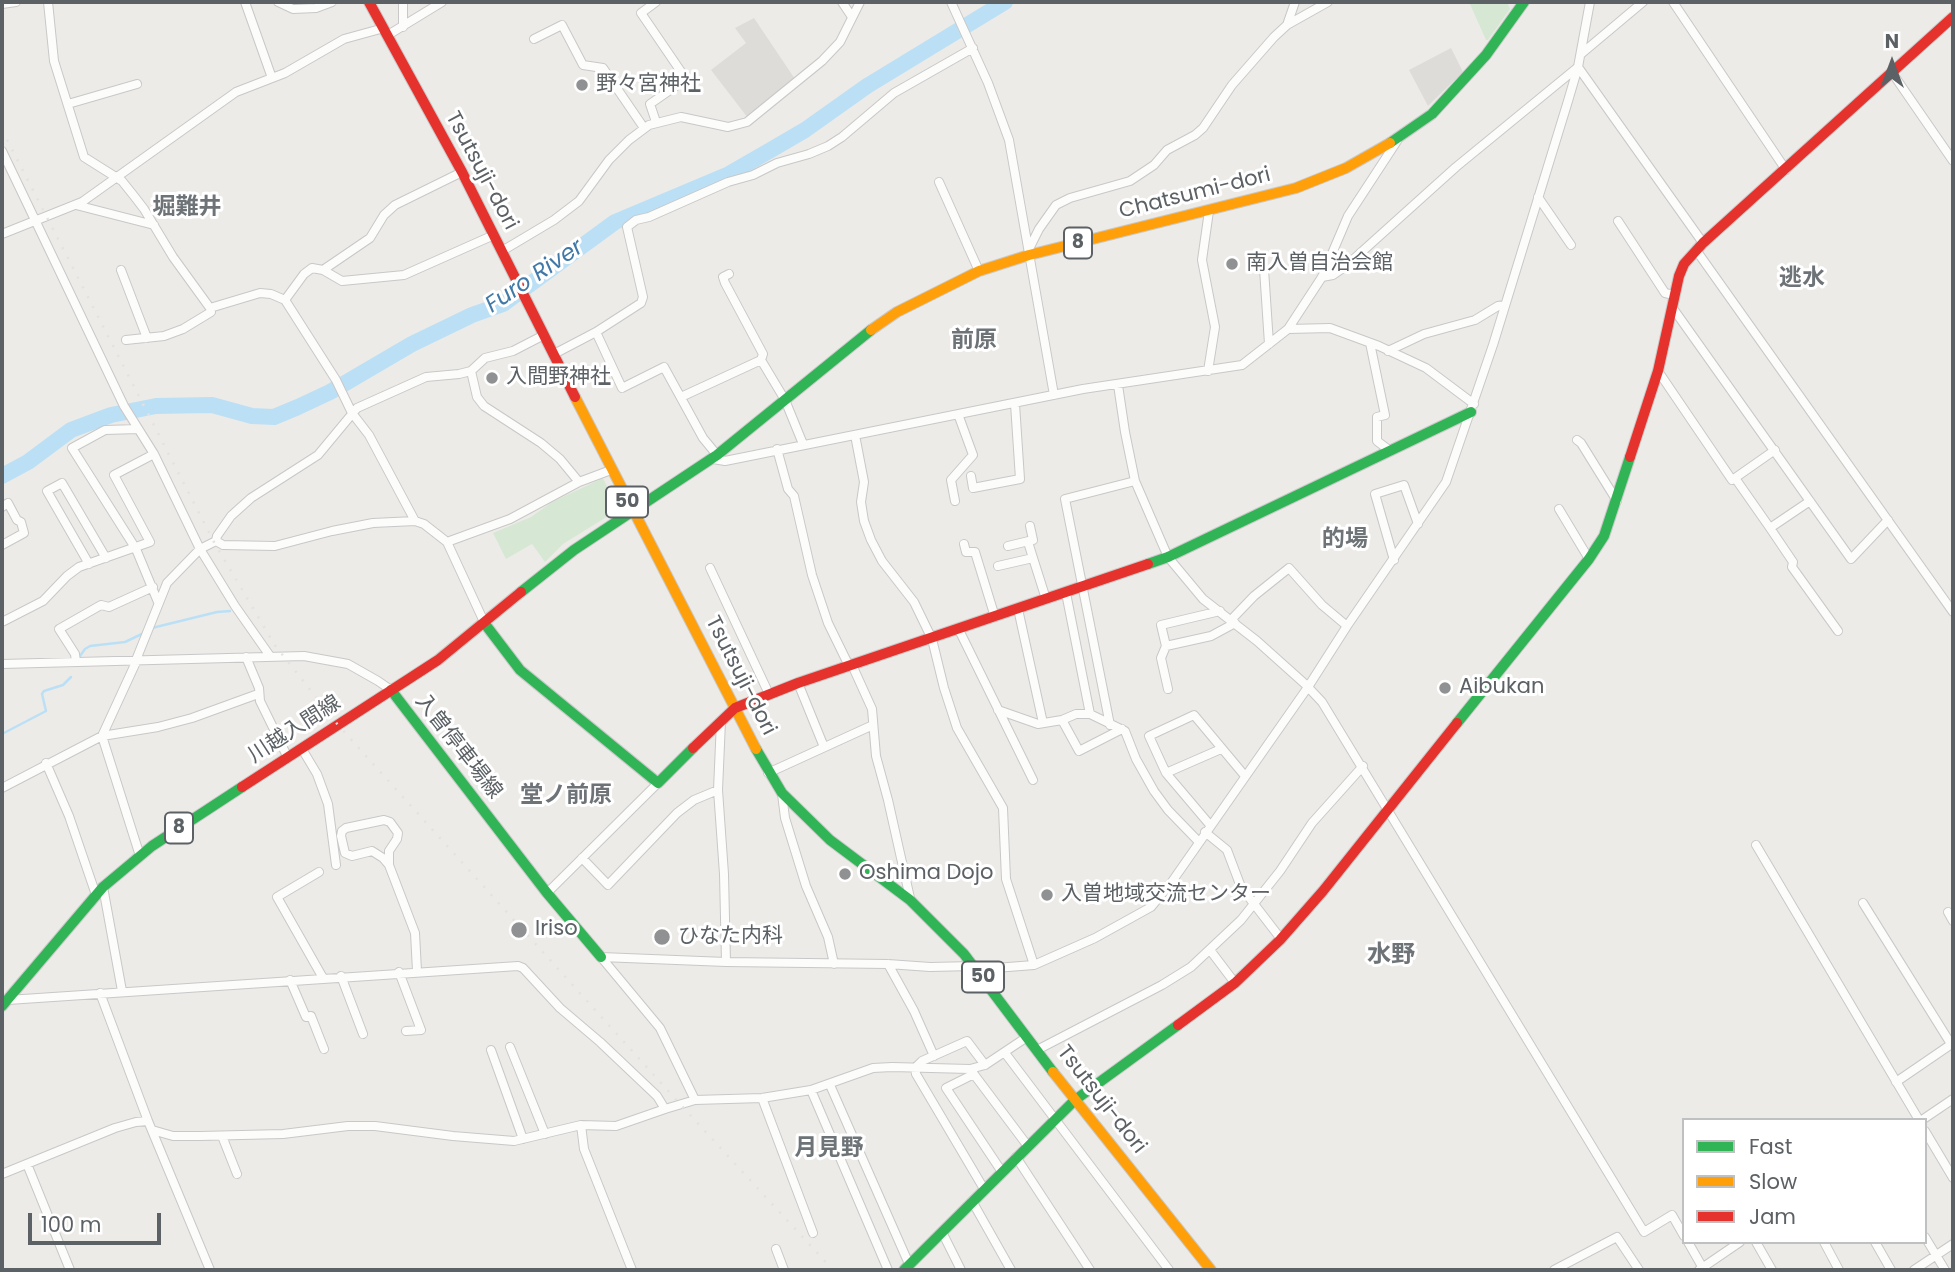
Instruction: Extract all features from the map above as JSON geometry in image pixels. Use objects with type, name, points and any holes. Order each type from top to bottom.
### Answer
[{"type":"main road","name":"Tsutsuji-dori","points":[[369,2],[462,172],[632,512],[768,773],[782,793],[830,840],[910,900],[974,966],[1075,1100],[1211,1270]]},
{"type":"main road","name":"Chatsumi-dori","points":[[632,512],[715,457],[871,330],[897,312],[979,271],[1029,252],[1296,188],[1373,154],[1432,114],[1459,87],[1490,50],[1524,2]]},
{"type":"main road","points":[[909,1267],[1027,1145],[1075,1100],[1235,983],[1281,939],[1389,810],[1605,536],[1658,371],[1684,264],[1699,247],[1893,74],[1953,16]]},
{"type":"main road","points":[[485,624],[520,670],[658,783],[735,708],[798,683],[1168,557],[1472,408]]},
{"type":"main road","name":"川越入間線","points":[[5,1003],[100,891],[140,856],[438,660],[574,550],[632,512]]},
{"type":"main road","name":"入曽停車場線","points":[[391,690],[547,893],[601,957]]},
{"type":"street","points":[[2,4],[16,2]]},
{"type":"street","points":[[48,2],[54,61],[84,157],[117,178],[144,209],[211,312],[183,329],[164,336],[127,340]]},
{"type":"street","points":[[245,2],[272,78]]},
{"type":"street","points":[[278,2],[293,9],[316,8],[332,2]]},
{"type":"street","points":[[402,27],[403,2]]},
{"type":"street","points":[[2,234],[76,205],[231,96],[272,78],[333,44],[402,27],[442,2]]},
{"type":"street","points":[[656,2],[641,13],[686,79],[650,104],[656,122]]},
{"type":"street","points":[[842,2],[852,17]]},
{"type":"street","points":[[502,251],[554,220],[579,201],[609,160],[644,128],[656,122],[681,117],[728,127],[747,122],[822,61],[840,42],[860,2]]},
{"type":"street","points":[[951,2],[973,48],[1009,139],[1054,396]]},
{"type":"street","points":[[1287,25],[1295,2]]},
{"type":"street","points":[[1029,252],[1039,229],[1056,205],[1070,198],[1130,181],[1154,165],[1167,150],[1203,128],[1220,100],[1248,65],[1287,25],[1328,2]]},
{"type":"street","points":[[982,976],[995,968],[1034,965],[1095,938],[1151,907],[1171,883],[1308,687],[1446,482],[1505,305],[1578,67],[1590,2]]},
{"type":"street","points":[[1581,54],[1643,2]]},
{"type":"street","points":[[1673,2],[1786,170]]},
{"type":"street","points":[[534,39],[562,25],[583,65],[603,68],[644,128]]},
{"type":"street","points":[[554,354],[596,332],[641,303],[643,298],[627,227],[636,220],[649,217],[728,182],[753,175],[777,163],[828,146],[894,93],[973,48]]},
{"type":"street","points":[[1322,277],[1333,275],[1346,265],[1456,167],[1578,67]]},
{"type":"street","points":[[1578,67],[1699,247],[1953,612]]},
{"type":"street","points":[[1893,74],[1953,161]]},
{"type":"street","points":[[68,104],[137,84]]},
{"type":"street","points":[[596,332],[622,388],[664,368],[715,457],[725,461],[1054,396],[1242,365],[1288,329],[1322,277],[1348,216],[1398,139]]},
{"type":"street","points":[[2,151],[124,406],[154,454],[200,549],[234,606],[270,656]]},
{"type":"street","points":[[323,270],[370,238],[384,215],[395,205],[462,172]]},
{"type":"street","points":[[939,182],[979,271]]},
{"type":"street","points":[[1538,197],[1571,245]]},
{"type":"street","points":[[76,205],[154,225]]},
{"type":"street","points":[[1208,371],[1215,327],[1202,260],[1209,211]]},
{"type":"street","points":[[1618,221],[1665,293],[1851,559],[1888,520]]},
{"type":"street","points":[[285,299],[312,268],[323,270],[342,281],[404,275],[494,235]]},
{"type":"street","points":[[1264,269],[1269,344]]},
{"type":"street","points":[[121,270],[147,338]]},
{"type":"street","points":[[681,397],[761,360],[764,354],[725,283],[723,277],[729,274]]},
{"type":"street","points":[[210,308],[260,293],[285,299],[337,380],[352,413],[369,435],[415,522]]},
{"type":"street","points":[[1388,351],[1424,334],[1475,320],[1498,306],[1505,305]]},
{"type":"street","points":[[1288,329],[1330,328],[1370,343],[1426,368],[1472,408]]},
{"type":"street","points":[[140,856],[102,736],[167,583],[200,549],[216,541],[223,527],[243,504],[317,455],[357,408],[426,377],[471,371],[485,358],[513,351],[544,335]]},
{"type":"street","points":[[1370,343],[1385,415],[1377,417],[1377,441],[1389,450]]},
{"type":"street","points":[[761,360],[785,401],[803,444]]},
{"type":"street","points":[[471,371],[477,397],[484,406],[560,458],[579,482]]},
{"type":"street","points":[[1658,371],[1732,480],[1775,450]]},
{"type":"street","points":[[1118,385],[1135,481],[1168,557],[1203,599],[1233,621],[1308,687],[1333,718],[1644,1232],[1672,1215],[1682,1232]]},
{"type":"street","points":[[971,476],[973,488],[1020,479],[1015,404]]},
{"type":"street","points":[[955,501],[951,480],[973,456],[958,414]]},
{"type":"street","points":[[137,428],[105,430],[72,447],[136,549],[158,602]]},
{"type":"street","points":[[855,435],[864,482],[864,521],[871,540],[882,561],[914,602],[932,639],[957,728],[1003,808],[1006,879],[1034,965]]},
{"type":"street","points":[[1577,440],[1617,501]]},
{"type":"street","points":[[778,449],[788,489],[794,496],[812,575],[828,623],[872,709],[876,756],[910,900]]},
{"type":"street","points":[[2,622],[43,601],[79,567],[150,542],[114,475],[154,454]]},
{"type":"street","points":[[447,542],[510,519],[579,482],[611,470]]},
{"type":"street","points":[[1735,478],[1793,562],[1792,567],[1838,631]]},
{"type":"street","points":[[1110,725],[1065,499],[1135,481]]},
{"type":"street","points":[[89,564],[47,491],[62,483],[107,558]]},
{"type":"street","points":[[1394,560],[1375,494],[1404,485],[1418,524]]},
{"type":"street","points":[[1770,528],[1810,501]]},
{"type":"street","points":[[2,507],[8,503],[17,520],[21,522],[24,533],[2,545]]},
{"type":"street","points":[[1559,509],[1589,559]]},
{"type":"street","points":[[216,541],[223,545],[275,546],[382,522],[424,524],[447,542],[485,624]]},
{"type":"street","points":[[1008,546],[1033,540],[1030,526]]},
{"type":"street","points":[[1028,542],[1046,599]]},
{"type":"street","points":[[964,544],[966,552],[975,552],[995,617]]},
{"type":"street","points":[[998,566],[1033,558]]},
{"type":"street","points":[[710,568],[769,694]]},
{"type":"street","points":[[1166,646],[1211,636],[1233,621],[1254,596],[1289,568],[1322,605],[1347,626]]},
{"type":"street","points":[[76,662],[75,654],[59,629],[101,605],[109,607],[153,587]]},
{"type":"street","points":[[1066,593],[1090,714]]},
{"type":"street","points":[[1018,609],[1043,723]]},
{"type":"street","points":[[1168,689],[1161,658],[1166,646],[1161,625],[1220,611]]},
{"type":"street","points":[[958,630],[1033,780]]},
{"type":"street","points":[[2,664],[304,656],[337,660],[359,669],[391,690]]},
{"type":"street","points":[[246,657],[259,688],[258,694],[288,758]]},
{"type":"street","points":[[798,683],[824,747]]},
{"type":"street","points":[[2,788],[102,736],[158,727],[192,718],[258,694]]},
{"type":"street","points":[[998,710],[1031,723],[1062,720],[1076,714],[1090,714],[1122,729],[1154,791],[1198,841]]},
{"type":"street","points":[[1245,776],[1194,715],[1149,736],[1167,773],[1207,829],[1227,850],[1241,887],[1281,939]]},
{"type":"street","points":[[721,720],[718,790],[726,962]]},
{"type":"street","points":[[1062,720],[1079,751],[1122,729]]},
{"type":"street","points":[[768,773],[873,725]]},
{"type":"street","points":[[302,749],[317,774],[328,804],[336,865]]},
{"type":"street","points":[[1167,773],[1221,749]]},
{"type":"street","points":[[46,764],[100,891],[122,991]]},
{"type":"street","points":[[1037,1049],[1187,970],[1254,904],[1312,823],[1363,766]]},
{"type":"street","points":[[547,893],[658,783]]},
{"type":"street","points":[[582,858],[608,885],[677,813],[694,800],[718,790]]},
{"type":"street","points":[[782,793],[785,818],[806,886],[828,937],[834,964]]},
{"type":"street","points":[[389,866],[389,851],[394,844],[398,833],[390,822],[384,820],[342,831],[345,853],[352,856],[394,844]]},
{"type":"street","points":[[1756,845],[1919,1118]]},
{"type":"street","points":[[372,851],[389,866],[415,933],[417,971]]},
{"type":"street","points":[[319,872],[277,897],[323,978]]},
{"type":"street","points":[[1863,903],[1952,1044],[1895,1082]]},
{"type":"street","points":[[1210,950],[1235,983]]},
{"type":"street","points":[[601,957],[888,964],[930,968],[974,966]]},
{"type":"street","points":[[601,957],[660,1028],[695,1100]]},
{"type":"street","points":[[888,964],[914,1011],[934,1056]]},
{"type":"street","points":[[5,1003],[122,991],[518,966],[657,1096],[665,1109]]},
{"type":"street","points":[[399,972],[421,1030],[405,1031]]},
{"type":"street","points":[[341,976],[363,1034]]},
{"type":"street","points":[[290,980],[306,1017],[311,1016],[324,1049]]},
{"type":"street","points":[[100,993],[148,1121],[209,1270]]},
{"type":"street","points":[[1002,1171],[946,1088],[1027,1037]]},
{"type":"street","points":[[915,1068],[922,1060],[967,1041],[985,1065]]},
{"type":"street","points":[[510,1047],[545,1134]]},
{"type":"street","points":[[491,1050],[523,1139]]},
{"type":"street","points":[[1005,1053],[1169,1270]]},
{"type":"street","points":[[152,1130],[173,1136],[222,1136],[283,1134],[362,1126],[514,1141],[581,1125],[617,1126],[695,1100],[762,1098],[830,1085],[873,1068],[915,1068],[972,1072],[1027,1145]]},
{"type":"street","points":[[915,1068],[916,1074],[984,1189]]},
{"type":"street","points":[[830,1085],[909,1267]]},
{"type":"street","points":[[811,1090],[888,1270]]},
{"type":"street","points":[[762,1098],[813,1233]]},
{"type":"street","points":[[1923,1118],[1953,1099]]},
{"type":"street","points":[[2,1174],[115,1128],[148,1121]]},
{"type":"street","points":[[581,1125],[588,1160],[632,1270]]},
{"type":"street","points":[[1927,1134],[1953,1178]]},
{"type":"street","points":[[222,1136],[237,1174]]},
{"type":"street","points":[[1016,1157],[1090,1270]]},
{"type":"street","points":[[27,1164],[70,1270]]},
{"type":"street","points":[[972,1201],[1011,1270]]},
{"type":"street","points":[[942,1232],[961,1270]]},
{"type":"street","points":[[1553,1270],[1617,1237],[1639,1270]]},
{"type":"street","points":[[1927,1240],[1945,1270]]},
{"type":"street","points":[[1689,1244],[1702,1269],[1737,1244]]},
{"type":"street","points":[[1757,1244],[1772,1270]]},
{"type":"street","points":[[1825,1244],[1839,1270]]},
{"type":"street","points":[[1876,1244],[1891,1270]]},
{"type":"street","points":[[1914,1270],[1953,1244]]},
{"type":"street","points":[[776,1249],[784,1270]]},
{"type":"street","points":[[1571,1260],[1577,1270]]},
{"type":"shaded area","points":[[754,18],[795,79],[748,118],[711,70],[746,43],[735,28]]},
{"type":"shaded area","points":[[1451,48],[1463,72],[1428,106],[1409,70]]},
{"type":"green space","points":[[1469,2],[1507,2],[1510,9],[1488,40],[1486,40]]},
{"type":"green space","points":[[603,478],[615,504],[613,513],[563,544],[545,562],[532,544],[506,559],[493,533],[531,517],[552,502]]},
{"type":"waterway","name":"Furo River","points":[[2,476],[28,462],[71,430],[111,415],[156,406],[212,405],[252,416],[274,417],[330,392],[412,344],[472,315],[503,304],[615,222],[729,174],[769,151],[805,130],[867,86],[1005,2]]},
{"type":"waterway","points":[[152,628],[230,611]]},
{"type":"waterway","points":[[80,656],[90,646],[125,642],[144,633]]},
{"type":"waterway","points":[[2,734],[46,711],[42,694],[44,691],[63,685],[71,677]]},
{"type":"railway","points":[[2,130],[214,542],[274,644],[338,725],[833,1270]]},
{"type":"traffic: fast","points":[[1390,143],[1432,114],[1486,55],[1524,2]]},
{"type":"traffic: fast","points":[[521,592],[574,550],[717,455],[871,330]]},
{"type":"traffic: fast","points":[[1148,564],[1168,557],[1471,412]]},
{"type":"traffic: fast","points":[[1457,723],[1589,559],[1604,536],[1630,457]]},
{"type":"traffic: fast","points":[[485,624],[520,670],[658,783],[693,748]]},
{"type":"traffic: fast","points":[[391,690],[547,893],[601,957]]},
{"type":"traffic: fast","points":[[756,749],[782,793],[830,840],[910,900],[964,954],[1053,1072]]},
{"type":"traffic: fast","points":[[2,1006],[103,887],[152,846],[242,787]]},
{"type":"traffic: fast","points":[[904,1270],[1075,1100],[1178,1025]]},
{"type":"traffic: slow","points":[[871,330],[897,312],[979,271],[1029,255],[1296,188],[1346,168],[1390,143]]},
{"type":"traffic: slow","points":[[575,397],[756,749]]},
{"type":"traffic: slow","points":[[1053,1072],[1211,1270]]},
{"type":"traffic: jam","points":[[369,2],[462,172],[575,397]]},
{"type":"traffic: jam","points":[[1630,457],[1658,371],[1684,264],[1703,243],[1953,17]]},
{"type":"traffic: jam","points":[[693,748],[735,708],[798,683],[1148,564]]},
{"type":"traffic: jam","points":[[242,787],[438,660],[521,592]]},
{"type":"traffic: jam","points":[[1178,1025],[1235,983],[1280,940],[1323,891],[1457,723]]},
{"type":"place","name":"野々宮神社","points":[[582,85]]},
{"type":"place","name":"南入曽自治会館","points":[[1232,264]]},
{"type":"place","name":"入間野神社","points":[[492,378]]},
{"type":"place","name":"Aibukan","points":[[1445,688]]},
{"type":"place","name":"Oshima Dojo","points":[[845,874]]},
{"type":"place","name":"入曽地域交流センター","points":[[1047,895]]},
{"type":"place","name":"Iriso","points":[[519,930]]},
{"type":"place","name":"ひなた内科","points":[[662,937]]},
{"type":"district","name":"堀難井","points":[[187,208]]},
{"type":"district","name":"逃水","points":[[1802,279]]},
{"type":"district","name":"前原","points":[[974,341]]},
{"type":"district","name":"的場","points":[[1345,540]]},
{"type":"district","name":"堂ノ前原","points":[[566,796]]},
{"type":"district","name":"水野","points":[[1391,956]]},
{"type":"district","name":"月見野","points":[[829,1149]]}]
